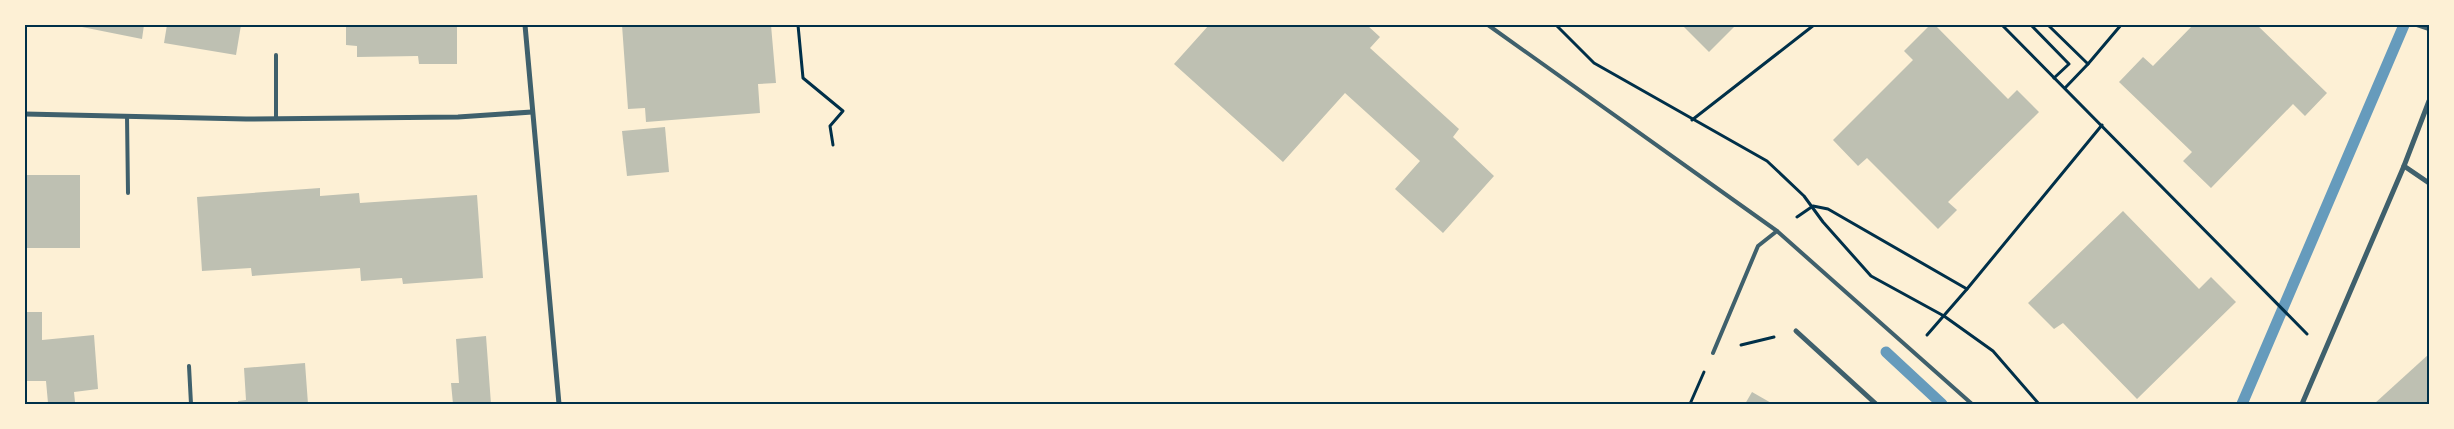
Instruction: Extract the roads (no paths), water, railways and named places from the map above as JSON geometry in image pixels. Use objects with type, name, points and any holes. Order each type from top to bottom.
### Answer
[{"type":"street","points":[[525,25],[559,404]]},
{"type":"street","points":[[2302,404],[2404,166],[2429,101]]},
{"type":"street","points":[[25,114],[276,118],[458,117],[532,112]]},
{"type":"street","points":[[2404,166],[2429,182]]},
{"type":"street","points":[[1796,331],[1876,404]]},
{"type":"lane","points":[[1488,25],[1777,231],[1972,404]]},
{"type":"lane","points":[[2419,26],[2429,29]]},
{"type":"lane","points":[[276,55],[276,118]]},
{"type":"lane","points":[[127,116],[128,192]]},
{"type":"lane","points":[[1712,353],[1758,246],[1777,231]]},
{"type":"lane","points":[[189,366],[191,404]]},
{"type":"waterway","points":[[2242,404],[2404,25]]},
{"type":"waterway","points":[[1886,352],[1942,404]]}]
